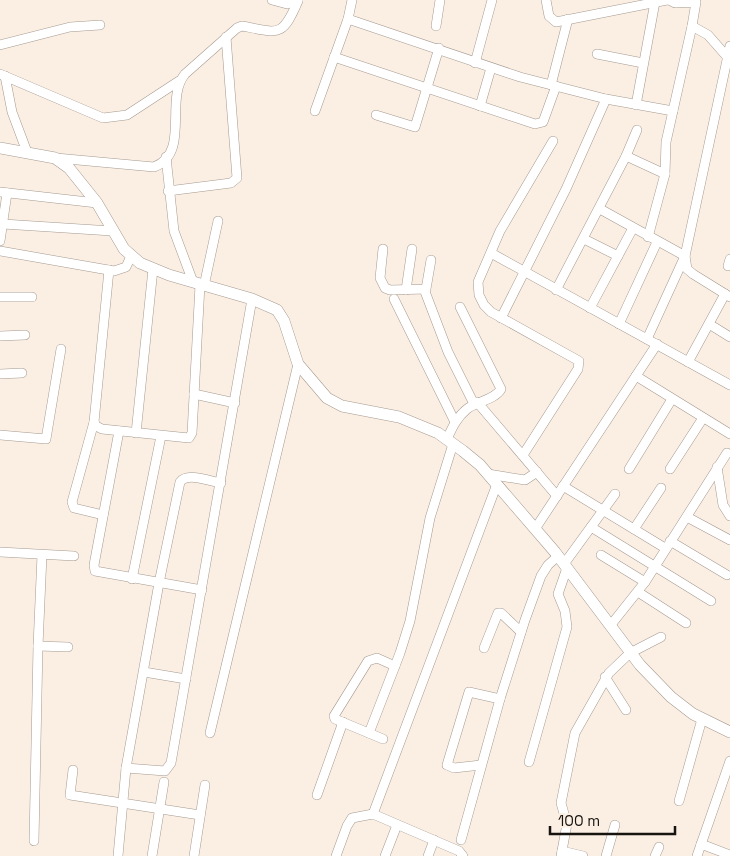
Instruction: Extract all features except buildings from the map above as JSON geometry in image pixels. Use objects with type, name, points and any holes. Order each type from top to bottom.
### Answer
[{"type":"main road","points":[[0,148],[55,158],[69,168],[97,203],[112,231],[131,256],[153,269],[273,307],[280,314],[298,364],[327,398],[342,406],[399,417],[438,433],[450,442],[497,484],[563,563],[630,653],[671,697],[702,719],[730,732]]},
{"type":"street","points":[[272,0],[288,4],[298,0]]},
{"type":"street","points":[[2,75],[104,118],[127,115],[179,81],[226,37],[242,26],[275,30],[284,28],[288,24],[298,0]]},
{"type":"street","points":[[315,111],[348,19],[352,0]]},
{"type":"street","points":[[436,26],[440,0]]},
{"type":"street","points":[[475,63],[492,0]]},
{"type":"street","points":[[546,0],[552,20],[556,22],[668,0],[675,3],[696,2],[666,142],[665,174],[648,237]]},
{"type":"street","points":[[636,104],[656,2]]},
{"type":"street","points":[[348,19],[439,48],[491,68],[606,99],[673,111]]},
{"type":"street","points":[[334,57],[539,125],[543,122],[568,19]]},
{"type":"street","points":[[0,46],[70,27],[100,25]]},
{"type":"street","points":[[692,26],[708,35],[729,59]]},
{"type":"street","points":[[168,191],[231,183],[237,178],[226,37]]},
{"type":"street","points":[[647,339],[685,256],[729,59],[730,46]]},
{"type":"street","points":[[376,115],[415,127],[439,48]]},
{"type":"street","points":[[597,54],[643,63]]},
{"type":"street","points":[[480,106],[491,68]]},
{"type":"street","points":[[2,75],[12,112],[27,152]]},
{"type":"street","points":[[55,158],[154,167],[161,164],[176,134],[176,103],[179,81]]},
{"type":"street","points":[[501,318],[526,272],[566,189],[606,99]]},
{"type":"street","points":[[556,290],[600,209],[637,130]]},
{"type":"street","points":[[522,455],[580,365],[576,359],[501,318],[484,305],[479,295],[478,282],[505,223],[552,142]]},
{"type":"street","points":[[626,156],[665,174]]},
{"type":"street","points":[[166,157],[168,191],[174,231],[199,284]]},
{"type":"street","points":[[0,241],[3,224],[3,192],[97,203]]},
{"type":"street","points":[[600,209],[685,256]]},
{"type":"street","points":[[94,422],[96,426],[102,428],[189,438],[192,433],[199,284],[218,221]]},
{"type":"street","points":[[3,224],[112,231]]},
{"type":"street","points":[[590,308],[632,228]]},
{"type":"street","points":[[584,239],[618,256]]},
{"type":"street","points":[[619,324],[657,242]]},
{"type":"street","points":[[383,249],[380,278],[382,284],[390,290],[424,290]]},
{"type":"street","points":[[406,290],[412,249]]},
{"type":"street","points":[[0,251],[109,270],[122,270],[131,256]]},
{"type":"street","points":[[491,253],[730,384]]},
{"type":"street","points":[[685,256],[687,269],[715,288],[728,294],[688,362]]},
{"type":"street","points":[[424,290],[426,289],[431,260]]},
{"type":"street","points":[[136,433],[153,269]]},
{"type":"street","points":[[104,515],[74,508],[72,502],[94,422],[109,270]]},
{"type":"street","points":[[424,290],[448,352],[476,403],[557,496]]},
{"type":"street","points":[[0,297],[32,298]]},
{"type":"street","points":[[126,768],[159,772],[169,768],[221,483],[252,299]]},
{"type":"street","points":[[394,299],[456,422]]},
{"type":"street","points":[[369,733],[395,666],[414,606],[430,518],[456,422],[476,403],[500,392],[500,386],[460,307]]},
{"type":"street","points":[[709,324],[730,337]]},
{"type":"street","points":[[0,336],[25,335]]},
{"type":"street","points":[[535,529],[657,344]]},
{"type":"street","points":[[0,436],[46,439],[61,350]]},
{"type":"street","points":[[210,733],[298,364]]},
{"type":"street","points":[[0,374],[22,373]]},
{"type":"street","points":[[636,376],[730,434]]},
{"type":"street","points":[[194,394],[235,403]]},
{"type":"street","points":[[629,469],[672,399]]},
{"type":"street","points":[[670,469],[703,418]]},
{"type":"street","points":[[120,431],[94,565],[95,571],[202,590]]},
{"type":"street","points":[[132,579],[161,436]]},
{"type":"street","points":[[610,626],[645,582],[727,453]]},
{"type":"street","points":[[717,467],[723,505],[730,516]]},
{"type":"street","points":[[488,474],[525,480],[537,472]]},
{"type":"street","points":[[118,856],[126,768],[159,583],[180,482],[183,478],[189,477],[221,483]]},
{"type":"street","points":[[373,814],[497,484]]},
{"type":"street","points":[[563,486],[634,529],[668,544],[727,575]]},
{"type":"street","points":[[634,529],[661,488]]},
{"type":"street","points":[[529,762],[567,627],[565,611],[558,594],[563,563],[615,494]]},
{"type":"street","points":[[686,517],[730,540]]},
{"type":"street","points":[[591,527],[711,601]]},
{"type":"street","points":[[0,552],[74,556]]},
{"type":"street","points":[[601,554],[645,582]]},
{"type":"street","points":[[34,841],[42,555]]},
{"type":"street","points":[[461,840],[500,699],[541,576],[548,565],[563,563]]},
{"type":"street","points":[[638,592],[686,623]]},
{"type":"street","points":[[484,648],[498,613],[501,613],[521,632]]},
{"type":"street","points":[[583,856],[561,854],[567,824],[561,803],[572,744],[581,720],[605,677],[630,653],[661,637]]},
{"type":"street","points":[[38,646],[68,647]]},
{"type":"street","points":[[383,739],[335,719],[335,712],[368,661],[377,658],[395,666]]},
{"type":"street","points":[[144,672],[186,679]]},
{"type":"street","points":[[605,677],[626,710]]},
{"type":"street","points":[[482,764],[454,768],[449,768],[447,765],[469,692],[500,699]]},
{"type":"street","points":[[679,801],[702,719]]},
{"type":"street","points":[[317,795],[343,722]]},
{"type":"street","points":[[697,856],[730,761]]},
{"type":"street","points":[[73,770],[70,795],[200,815]]},
{"type":"street","points":[[152,856],[164,782]]},
{"type":"street","points":[[194,856],[205,786]]},
{"type":"street","points":[[336,856],[347,826],[352,818],[373,814],[458,851],[463,856]]},
{"type":"street","points":[[385,856],[398,825]]},
{"type":"street","points":[[606,856],[615,825]]},
{"type":"street","points":[[428,856],[434,840]]},
{"type":"street","points":[[701,844],[730,855]]}]
